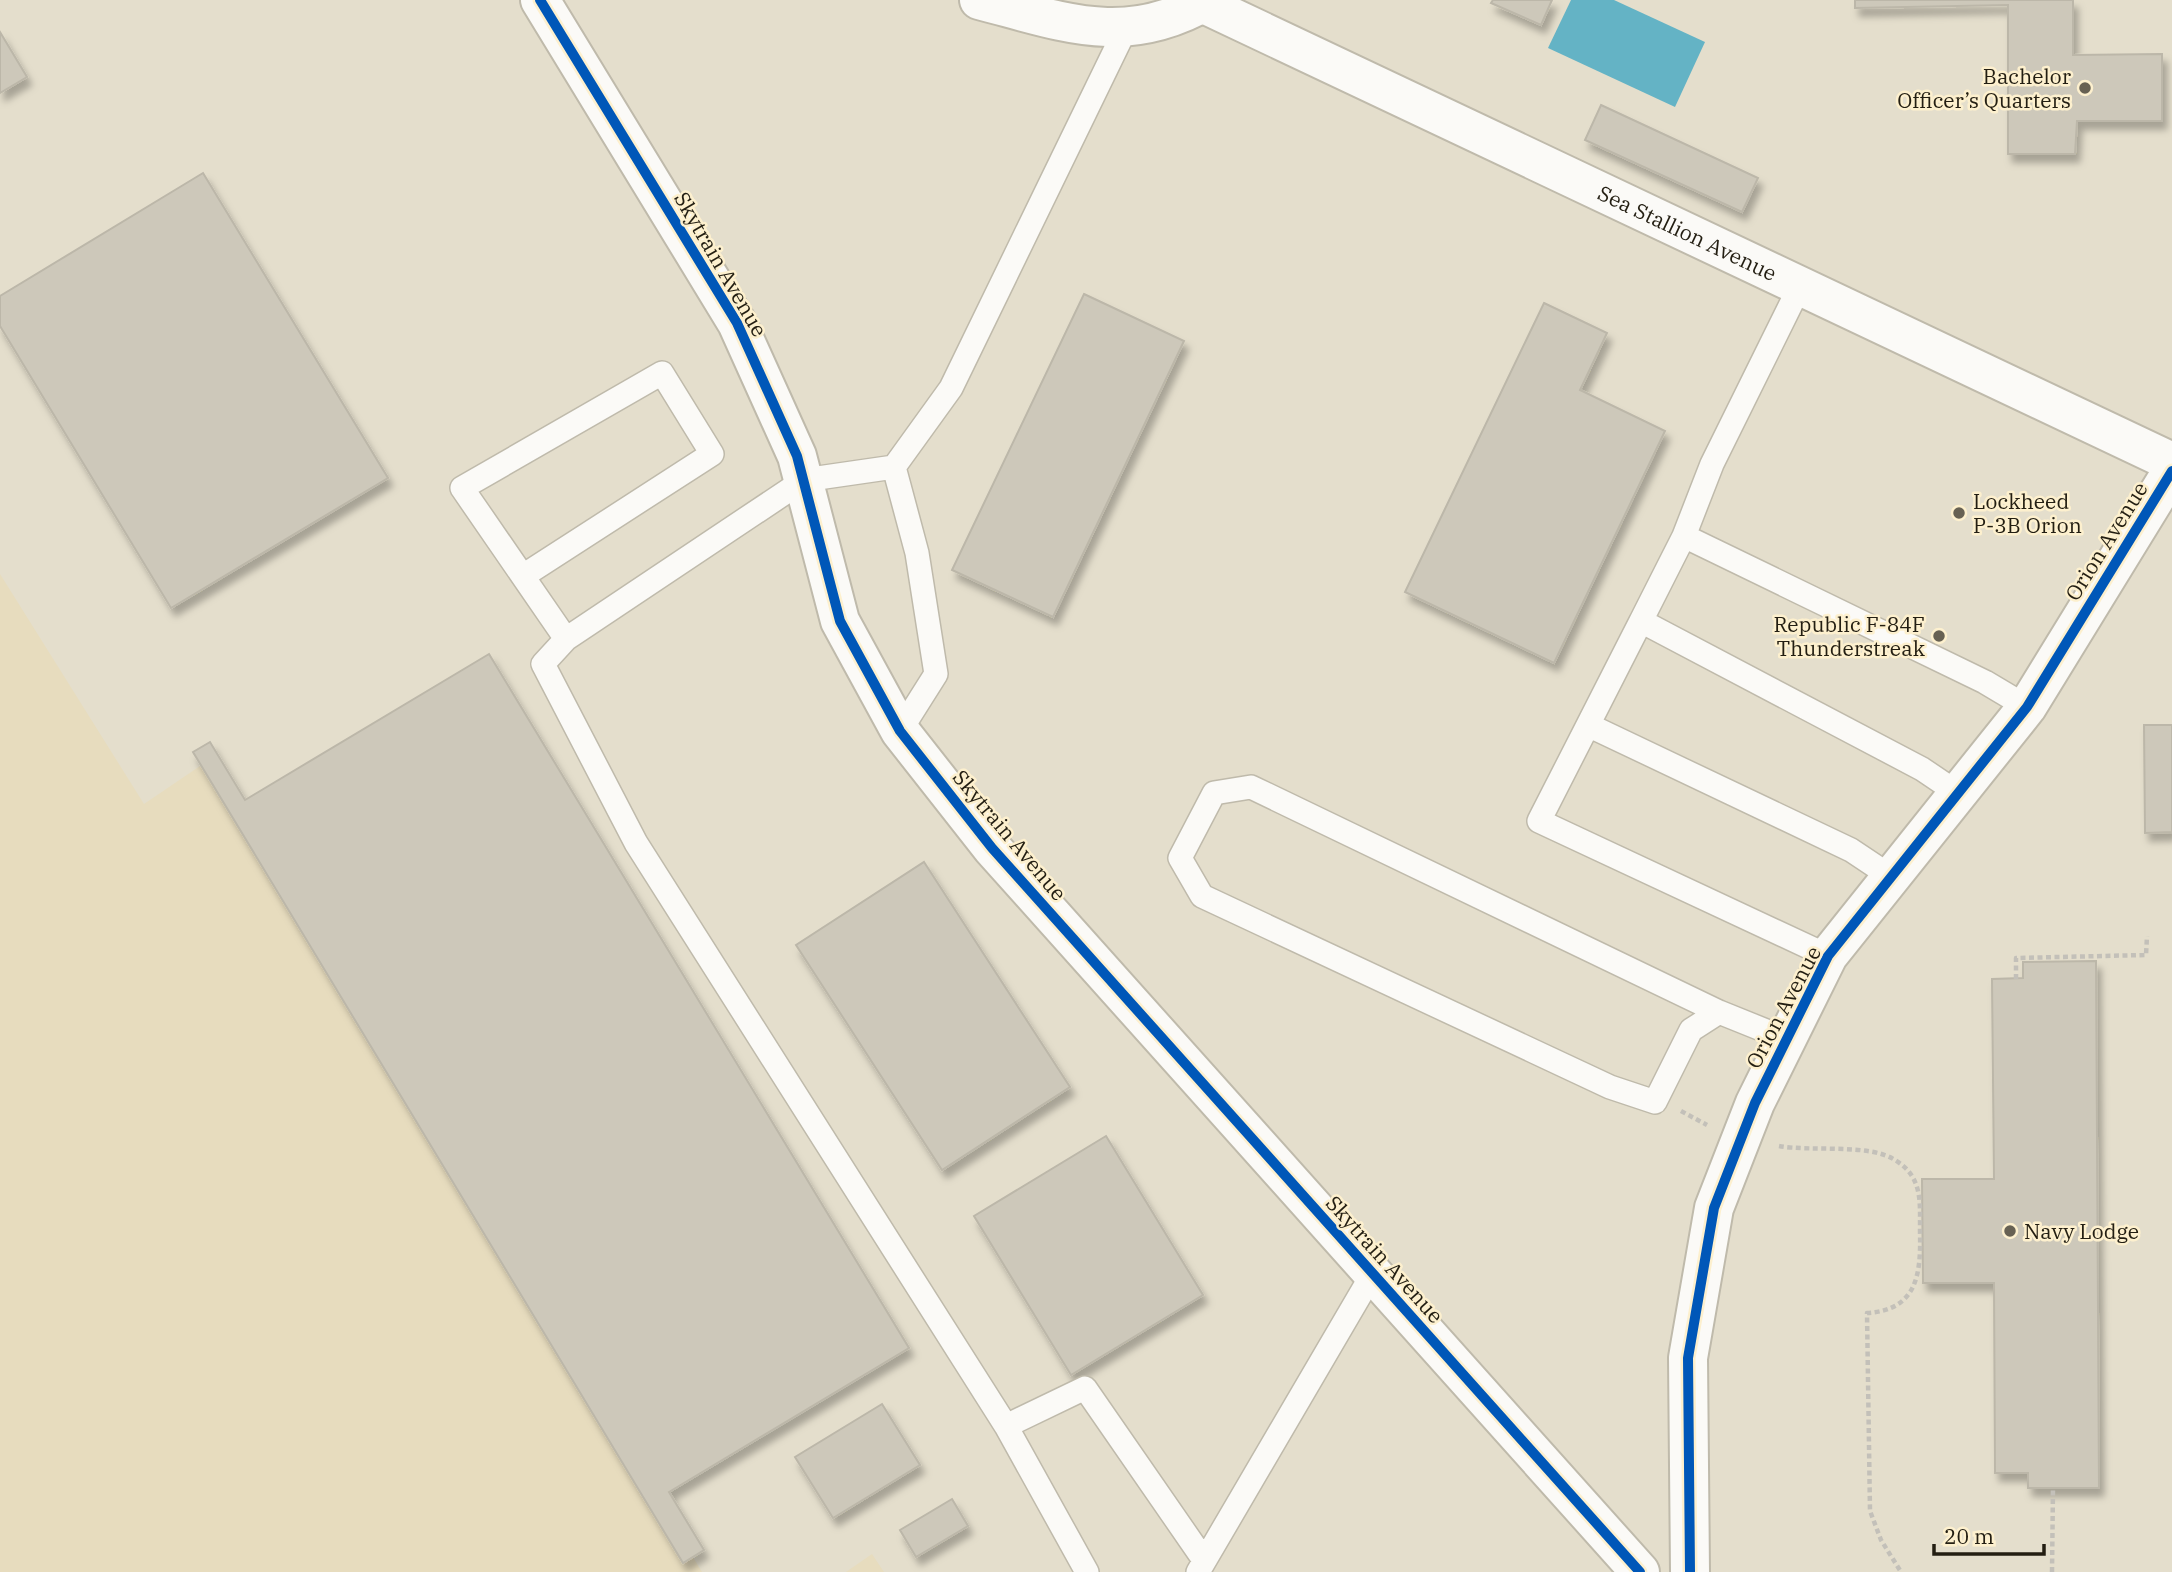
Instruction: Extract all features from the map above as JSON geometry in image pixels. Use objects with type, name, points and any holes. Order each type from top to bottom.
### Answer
[{"type":"street","name":"Skytrain Avenue","points":[[540,0],[737,323],[797,456],[840,621],[900,731],[992,848],[1640,1572]]},
{"type":"street","points":[[979,0],[1084,27],[1126,28],[1172,17],[1205,2]]},
{"type":"street","name":"Sea Stallion Avenue","points":[[1205,2],[2172,462]]},
{"type":"street","name":"Orion Avenue","points":[[1690,1572],[1688,1358],[1714,1208],[1741,1138],[1828,956],[1893,878],[2027,706],[2172,471]]},
{"type":"lane","points":[[1087,1572],[1006,1426],[636,843],[543,664],[566,639],[804,480],[894,467],[951,387],[1126,28]]},
{"type":"lane","points":[[1800,286],[1712,464],[1684,536],[1539,821],[1828,956]]},
{"type":"lane","points":[[523,576],[712,454],[662,373],[462,488],[566,639]]},
{"type":"lane","points":[[894,467],[917,552],[936,674],[900,731]]},
{"type":"lane","points":[[1684,536],[1985,682],[2027,706]]},
{"type":"lane","points":[[1641,621],[1922,769],[1959,794]]},
{"type":"lane","points":[[1588,725],[1851,850],[1893,878]]},
{"type":"lane","points":[[1719,1012],[1690,1031],[1655,1101],[1610,1087],[1202,896],[1180,858],[1214,793],[1251,786],[1719,1012],[1786,1039]]},
{"type":"lane","points":[[1006,1426],[1084,1388],[1201,1566],[1373,1273]]},
{"type":"path","points":[[2017,979],[2016,958],[2146,955],[2147,936]]},
{"type":"path","points":[[1657,1099],[1715,1129],[1741,1138],[1787,1148],[1883,1153],[1910,1172],[1919,1188],[1921,1265],[1917,1281],[1898,1305],[1882,1312],[1867,1313],[1870,1511],[1881,1541],[1901,1572]]},
{"type":"path","points":[[2052,1572],[2053,1488]]},
{"type":"shaded area","points":[[0,574],[144,804],[203,764],[702,1572],[0,1572]]},
{"type":"shaded area","points":[[872,1554],[884,1572],[846,1572]]},
{"type":"water","points":[[1571,0],[1614,0],[1705,42],[1675,107],[1548,48]]},
{"type":"building","points":[[1493,0],[1552,0],[1541,25],[1491,3]]},
{"type":"building","name":"Bachelor Officer’s Quarters","points":[[1855,0],[2073,0],[2073,55],[2162,54],[2162,121],[2077,121],[2075,154],[2008,154],[2008,5],[1855,8]]},
{"type":"building","points":[[0,32],[27,77],[0,93]]},
{"type":"building","points":[[1601,105],[1758,178],[1742,212],[1585,140]]},
{"type":"building","points":[[203,173],[388,478],[171,608],[0,326],[0,296]]},
{"type":"building","points":[[1084,294],[1184,341],[1053,617],[952,570]]},
{"type":"building","points":[[1544,303],[1607,333],[1580,390],[1665,431],[1554,663],[1405,592]]},
{"type":"building","points":[[489,654],[909,1348],[669,1492],[704,1550],[683,1563],[193,752],[210,742],[245,800]]},
{"type":"building","points":[[2144,725],[2172,725],[2172,832],[2145,833]]},
{"type":"building","points":[[924,862],[1070,1087],[942,1170],[796,945]]},
{"type":"building","name":"Navy Lodge","points":[[2096,961],[2099,1488],[2028,1488],[2028,1473],[1995,1473],[1994,1283],[1923,1283],[1922,1179],[1994,1179],[1992,979],[2023,978],[2023,962]]},
{"type":"building","points":[[1106,1136],[1203,1295],[1071,1375],[974,1216]]},
{"type":"building","points":[[882,1404],[920,1465],[833,1518],[795,1457]]},
{"type":"building","points":[[952,1499],[968,1526],[916,1557],[900,1530]]},
{"type":"cycle path","points":[[540,0],[737,323],[797,456],[840,621],[900,731],[992,848],[1640,1572]]},
{"type":"cycle path","points":[[1690,1572],[1688,1358],[1714,1208],[1755,1103],[1828,956],[2027,707],[2172,471]]},
{"type":"place","name":"Bachelor Officer’s Quarters","points":[[2085,88]]},
{"type":"place","name":"Lockheed P-3B Orion","points":[[1959,513]]},
{"type":"place","name":"Republic F-84F Thunderstreak","points":[[1939,636]]},
{"type":"place","name":"Navy Lodge","points":[[2010,1231]]}]
